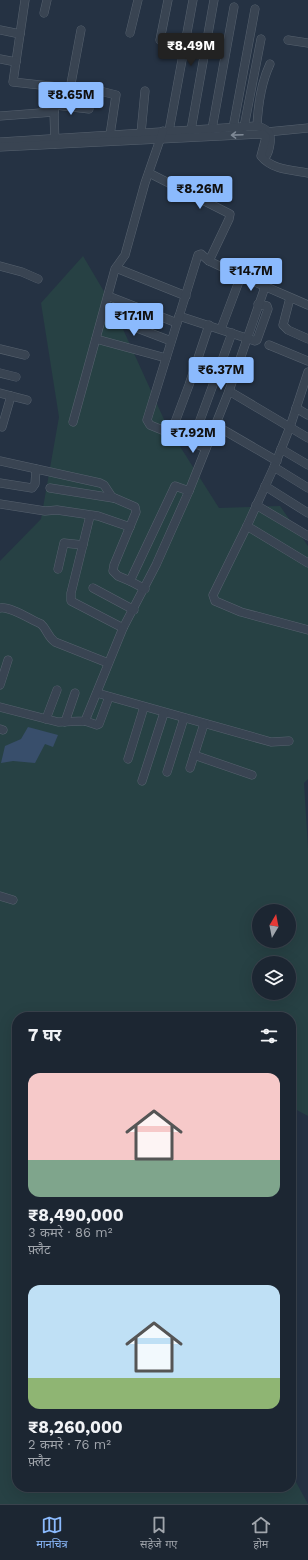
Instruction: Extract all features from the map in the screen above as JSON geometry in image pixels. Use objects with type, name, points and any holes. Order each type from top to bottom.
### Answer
[{"type":"street","points":[[25,0],[14,83],[57,86],[116,95],[110,135]]},
{"type":"street","points":[[44,13],[47,0]]},
{"type":"street","points":[[130,33],[138,0]]},
{"type":"street","points":[[160,40],[168,0]]},
{"type":"street","points":[[73,422],[116,268],[125,255],[149,173],[165,133],[193,0]]},
{"type":"street","points":[[191,130],[214,0]]},
{"type":"street","points":[[212,129],[234,7]]},
{"type":"street","points":[[233,128],[255,9]]},
{"type":"street","points":[[0,30],[20,34]]},
{"type":"street","points":[[70,89],[81,30]]},
{"type":"street","points":[[244,127],[261,39]]},
{"type":"street","points":[[288,40],[308,44]]},
{"type":"street","points":[[248,45],[260,48]]},
{"type":"street","points":[[0,59],[16,62]]},
{"type":"street","points":[[255,70],[267,69],[258,112],[257,126]]},
{"type":"street","points":[[54,142],[54,108],[57,86]]},
{"type":"street","points":[[141,133],[145,91]]},
{"type":"street","points":[[238,100],[249,102]]},
{"type":"street","points":[[0,116],[54,108],[89,109]]},
{"type":"street","points":[[248,112],[258,112]]},
{"type":"street","points":[[0,136],[0,147],[191,130],[257,126],[265,133],[266,137],[262,154],[264,158],[274,166],[308,173]]},
{"type":"street","points":[[0,142],[54,142],[110,135],[141,133],[265,133],[308,128]]},
{"type":"street","points":[[149,173],[230,214],[209,261]]},
{"type":"street","points":[[206,448],[150,425],[147,420],[198,255],[201,254],[209,261],[308,305]]},
{"type":"street","points":[[0,266],[22,272],[38,279]]},
{"type":"street","points":[[116,268],[186,296]]},
{"type":"street","points":[[221,329],[241,276]]},
{"type":"street","points":[[85,721],[123,628],[145,589],[189,491],[229,391],[265,287]]},
{"type":"street","points":[[108,296],[178,320],[208,325],[247,338]]},
{"type":"street","points":[[290,298],[283,325],[288,330],[308,339]]},
{"type":"street","points":[[103,315],[171,341]]},
{"type":"street","points":[[171,433],[189,385],[208,325]]},
{"type":"street","points":[[192,442],[232,333]]},
{"type":"street","points":[[96,339],[166,358]]},
{"type":"street","points":[[270,346],[308,361]]},
{"type":"street","points":[[0,349],[25,355]]},
{"type":"street","points":[[308,372],[305,388],[296,408],[276,464],[212,595],[214,601],[241,612],[308,630]]},
{"type":"street","points":[[0,373],[16,377]]},
{"type":"street","points":[[229,391],[308,438]]},
{"type":"street","points":[[0,393],[27,400]]},
{"type":"street","points":[[2,427],[11,396]]},
{"type":"street","points":[[296,408],[308,415]]},
{"type":"street","points":[[215,425],[276,464],[308,488]]},
{"type":"street","points":[[281,449],[308,465]]},
{"type":"street","points":[[0,461],[100,483],[104,485],[113,498]]},
{"type":"street","points":[[0,483],[32,488],[35,484],[36,469]]},
{"type":"street","points":[[130,581],[175,486],[189,491]]},
{"type":"street","points":[[265,486],[308,513]]},
{"type":"street","points":[[50,488],[113,498],[136,509],[113,570],[118,576],[145,589]]},
{"type":"street","points":[[0,504],[45,511],[57,510],[106,518],[130,527]]},
{"type":"street","points":[[256,505],[308,536]]},
{"type":"street","points":[[90,516],[71,593],[71,601],[123,628]]},
{"type":"street","points":[[247,526],[308,563]]},
{"type":"street","points":[[58,569],[64,543],[83,545]]},
{"type":"street","points":[[93,588],[134,610]]},
{"type":"street","points":[[0,608],[2,607],[9,609],[41,624],[44,626],[50,638],[55,642],[108,663]]},
{"type":"street","points":[[0,685],[8,660]]},
{"type":"street","points":[[46,719],[57,690]]},
{"type":"street","points":[[65,722],[75,693]]},
{"type":"street","points":[[97,693],[271,742],[289,741]]},
{"type":"street","points":[[0,707],[46,719],[65,722],[85,721],[97,725],[99,724],[109,697]]},
{"type":"street","points":[[128,759],[144,707]]},
{"type":"street","points":[[142,781],[164,713]]},
{"type":"street","points":[[168,772],[184,718]]},
{"type":"street","points":[[190,768],[204,724]]},
{"type":"street","points":[[194,755],[252,775]]},
{"type":"street","points":[[0,896],[13,900]]},
{"type":"green space","points":[[83,256],[112,305],[167,426],[219,508],[280,506],[308,546],[308,779],[304,783],[308,848],[308,1116],[296,1110],[296,1012],[12,1012],[12,1492],[296,1492],[296,1482],[308,1504],[0,1504],[0,561],[41,519],[59,417],[41,303]]},
{"type":"water","points":[[28,727],[58,735],[53,747],[45,744],[35,763],[13,761],[1,763],[5,746],[21,739]]}]
